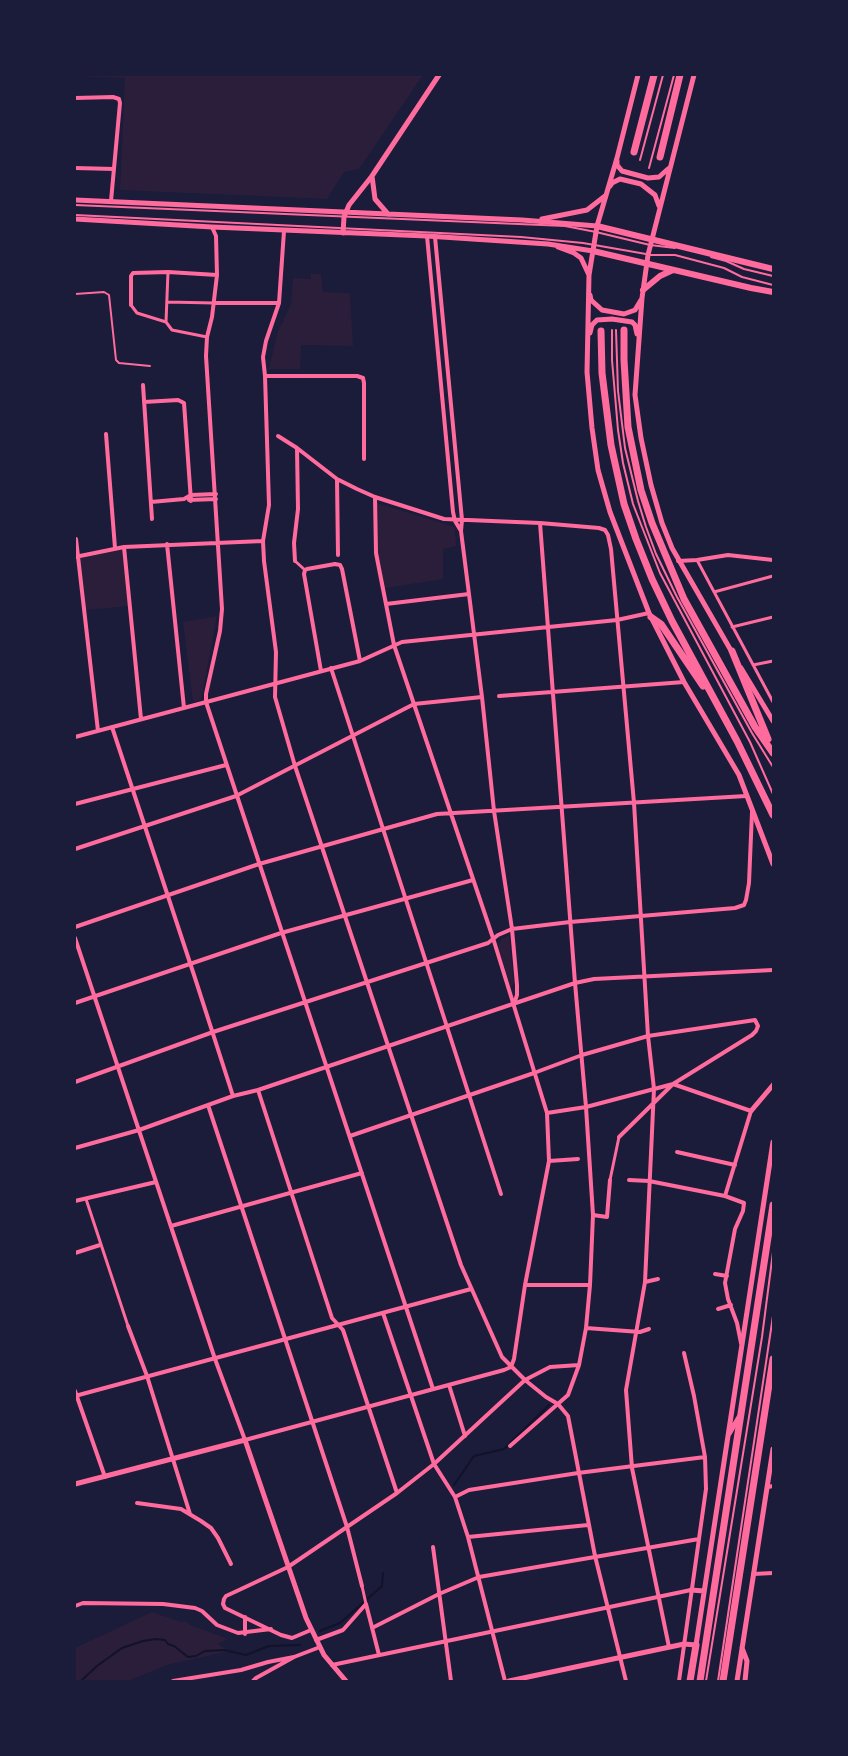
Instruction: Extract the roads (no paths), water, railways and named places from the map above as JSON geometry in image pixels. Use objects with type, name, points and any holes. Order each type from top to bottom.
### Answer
[{"type":"highway","points":[[634,152],[654,75]]},
{"type":"highway","points":[[660,157],[680,75]]},
{"type":"highway","points":[[620,330],[624,360],[628,427],[642,490],[652,523],[684,599],[755,727],[771,750]]},
{"type":"highway","points":[[601,331],[602,373],[610,437],[624,504],[652,579],[773,815]]},
{"type":"highway","points":[[650,615],[661,624],[695,676],[716,701]]},
{"type":"highway","points":[[732,651],[771,750]]},
{"type":"highway","points":[[700,1681],[773,1205]]},
{"type":"highway","points":[[723,1681],[773,1359]]},
{"type":"highway","points":[[690,1681],[696,1645]]},
{"type":"main road","points":[[596,229],[651,242],[675,244],[773,269]]},
{"type":"main road","points":[[593,248],[675,270],[773,292]]},
{"type":"main road","points":[[643,290],[660,276],[675,270]]},
{"type":"street","points":[[343,230],[344,214],[355,196],[372,176],[439,75]]},
{"type":"street","points":[[638,75],[617,158],[596,229],[589,275],[587,372],[598,470],[616,530],[650,615],[684,682],[739,775],[773,864]]},
{"type":"street","points":[[694,75],[648,255],[642,298],[635,395],[641,438],[662,523],[678,561],[773,721]]},
{"type":"street","points":[[75,98],[113,97],[118,98],[120,103],[111,201]]},
{"type":"street","points":[[617,158],[617,165],[622,171],[648,178],[659,177],[670,167]]},
{"type":"street","points":[[75,168],[114,169]]},
{"type":"street","points":[[372,176],[375,199],[388,214]]},
{"type":"street","points":[[534,220],[587,210],[606,195],[612,182],[623,180],[641,184],[655,195],[659,202],[659,210]]},
{"type":"street","points":[[75,200],[344,214],[534,220],[596,229]]},
{"type":"street","points":[[75,217],[222,228],[343,230],[593,248]]},
{"type":"street","points":[[212,227],[216,236],[216,274],[214,303],[207,337],[206,356],[222,609],[220,631],[206,694],[206,702],[433,1389]]},
{"type":"street","points":[[216,236],[222,228]]},
{"type":"street","points":[[284,230],[279,303],[266,341],[263,357],[270,505],[264,541],[264,561],[276,652],[275,697],[295,766],[461,1265],[502,1357],[525,1380],[558,1404],[568,1416],[594,1556],[626,1681]]},
{"type":"street","points":[[427,236],[455,520],[461,531]]},
{"type":"street","points":[[435,237],[462,520],[461,531],[475,635],[494,811],[512,929],[517,985],[517,995],[514,1004]]},
{"type":"street","points":[[548,244],[578,255],[589,275]]},
{"type":"street","points":[[207,337],[172,330],[166,322],[137,313],[131,305],[131,276],[133,273],[168,272],[216,274]]},
{"type":"street","points":[[166,322],[168,272]]},
{"type":"street","points":[[588,289],[591,300],[597,308],[605,312],[624,314],[632,312],[638,307],[642,298]]},
{"type":"street","points":[[167,302],[279,303]]},
{"type":"street","points":[[588,342],[592,325],[597,320],[612,320],[632,322],[635,325],[638,347]]},
{"type":"street","points":[[265,376],[357,376],[363,378],[364,459]]},
{"type":"street","points":[[143,385],[152,519]]},
{"type":"street","points":[[144,402],[178,400],[184,403],[191,501]]},
{"type":"street","points":[[106,434],[115,548]]},
{"type":"street","points":[[278,436],[337,479],[375,497],[444,519],[540,523],[599,528],[605,530],[608,535],[611,549],[634,802],[648,1036],[654,1090],[645,1282],[626,1390],[632,1468],[669,1647]]},
{"type":"street","points":[[297,448],[298,509],[294,543],[295,561],[305,570]]},
{"type":"street","points":[[337,479],[338,555]]},
{"type":"street","points":[[184,499],[191,495],[216,494]]},
{"type":"street","points":[[75,1484],[504,1370],[511,1367],[514,1359],[525,1285],[549,1161],[547,1113],[493,938],[394,645],[376,553],[375,497]]},
{"type":"street","points":[[151,502],[216,499]]},
{"type":"street","points":[[510,1446],[568,1395],[578,1365],[586,1328],[590,1285],[592,1215],[586,1107],[540,523]]},
{"type":"street","points":[[76,539],[98,731]]},
{"type":"street","points":[[77,556],[124,547],[264,541]]},
{"type":"street","points":[[166,544],[184,708]]},
{"type":"street","points":[[124,547],[141,719]]},
{"type":"street","points":[[678,561],[728,555],[773,560]]},
{"type":"street","points":[[697,560],[773,702]]},
{"type":"street","points":[[305,570],[335,564],[340,565],[360,661]]},
{"type":"street","points":[[305,570],[304,574],[321,671]]},
{"type":"street","points":[[714,592],[773,576]]},
{"type":"street","points":[[386,604],[469,594]]},
{"type":"street","points":[[75,737],[360,661],[402,642],[548,628],[650,615]]},
{"type":"street","points":[[732,627],[773,617]]},
{"type":"street","points":[[753,665],[773,661]]},
{"type":"street","points":[[331,668],[500,1194]]},
{"type":"street","points":[[500,696],[684,682]]},
{"type":"street","points":[[75,849],[236,796],[414,704],[482,697]]},
{"type":"street","points":[[112,727],[191,964],[232,1096]]},
{"type":"street","points":[[75,804],[226,765]]},
{"type":"street","points":[[75,927],[258,864],[437,814],[746,796]]},
{"type":"street","points":[[75,1082],[213,1032],[488,943],[493,938],[512,929],[570,922],[735,908],[744,904],[749,883],[752,810]]},
{"type":"street","points":[[75,1003],[281,933],[473,880]]},
{"type":"street","points":[[75,938],[215,1359],[288,1567],[316,1640],[331,1665],[346,1681]]},
{"type":"street","points":[[75,1148],[139,1130],[232,1096],[258,1090],[575,983],[594,979],[773,970]]},
{"type":"street","points":[[350,1136],[582,1055],[648,1036],[755,1020],[758,1023],[756,1031],[752,1035],[673,1084],[619,1137],[610,1180],[607,1217],[592,1215]]},
{"type":"street","points":[[547,1113],[586,1107],[673,1084],[751,1112]]},
{"type":"street","points":[[725,1196],[751,1112],[773,1085]]},
{"type":"street","points":[[258,1090],[332,1318],[344,1330],[397,1493]]},
{"type":"street","points":[[208,1105],[347,1527],[379,1655]]},
{"type":"street","points":[[509,1681],[684,1644],[696,1645],[773,1142]]},
{"type":"street","points":[[677,1152],[735,1165]]},
{"type":"street","points":[[549,1161],[578,1160]]},
{"type":"street","points":[[171,1226],[362,1173]]},
{"type":"street","points":[[629,1180],[649,1181],[725,1196],[744,1203],[743,1211],[735,1229],[726,1283],[742,1347]]},
{"type":"street","points":[[75,1202],[156,1182]]},
{"type":"street","points":[[86,1199],[100,1245],[147,1376],[190,1514]]},
{"type":"street","points":[[75,1253],[100,1245]]},
{"type":"street","points":[[715,1274],[727,1276]]},
{"type":"street","points":[[645,1282],[658,1279]]},
{"type":"street","points":[[525,1285],[590,1285]]},
{"type":"street","points":[[105,1477],[75,1394],[215,1359],[471,1289]]},
{"type":"street","points":[[718,1309],[731,1306]]},
{"type":"street","points":[[382,1313],[434,1464],[455,1497],[479,1577],[505,1681]]},
{"type":"street","points":[[586,1328],[636,1332],[649,1329]]},
{"type":"street","points":[[678,1681],[706,1489],[705,1457],[684,1353]]},
{"type":"street","points":[[311,1630],[292,1638],[281,1635],[225,1608],[224,1600],[226,1596],[288,1567],[397,1493],[434,1464],[525,1380],[550,1367],[578,1365]]},
{"type":"street","points":[[449,1385],[465,1436]]},
{"type":"street","points":[[727,1437],[741,1412]]},
{"type":"street","points":[[737,1681],[770,1487],[773,1449]]},
{"type":"street","points":[[455,1497],[469,1490],[578,1473],[632,1468],[705,1457]]},
{"type":"street","points":[[137,1503],[173,1507],[182,1509],[190,1514],[211,1528],[231,1564]]},
{"type":"street","points":[[468,1537],[588,1525]]},
{"type":"street","points":[[372,1628],[439,1594],[479,1577],[699,1539]]},
{"type":"street","points":[[433,1547],[451,1681]]},
{"type":"street","points":[[754,1574],[773,1573]]},
{"type":"street","points":[[331,1665],[607,1606],[692,1590],[704,1591]]},
{"type":"street","points":[[75,1606],[83,1603],[163,1604],[194,1608],[225,1629],[238,1634],[270,1630]]},
{"type":"street","points":[[316,1640],[343,1630],[366,1604]]},
{"type":"street","points":[[244,1618],[245,1634]]},
{"type":"street","points":[[253,1681],[294,1657],[320,1647]]},
{"type":"street","points":[[742,1648],[747,1661],[745,1681]]},
{"type":"street","points":[[173,1681],[242,1670],[294,1657]]},
{"type":"lane","points":[[640,160],[664,75]]},
{"type":"lane","points":[[649,168],[674,75]]},
{"type":"lane","points":[[75,205],[344,214],[596,229]]},
{"type":"lane","points":[[75,217],[521,237],[648,255],[675,255],[724,268],[742,277],[773,285]]},
{"type":"lane","points":[[651,242],[718,259],[744,269],[773,276]]},
{"type":"lane","points":[[75,294],[104,292],[109,295],[116,360],[119,363],[150,366]]},
{"type":"lane","points":[[612,330],[612,376],[618,430],[623,464],[638,520],[660,574],[750,742],[773,794]]},
{"type":"lane","points":[[620,330],[618,391],[625,448],[646,527],[656,554],[677,597],[752,733],[773,767]]},
{"type":"lane","points":[[706,1681],[762,1338],[773,1252]]},
{"type":"lane","points":[[718,1681],[773,1316]]},
{"type":"waterway","points":[[454,1485],[474,1456],[504,1449],[549,1405]]},
{"type":"waterway","points":[[320,1631],[340,1623],[382,1586],[383,1573]]},
{"type":"waterway","points":[[81,1681],[97,1666],[122,1648],[143,1641],[165,1640],[188,1657],[196,1656],[205,1651],[224,1650],[246,1655],[269,1646],[300,1645]]}]
